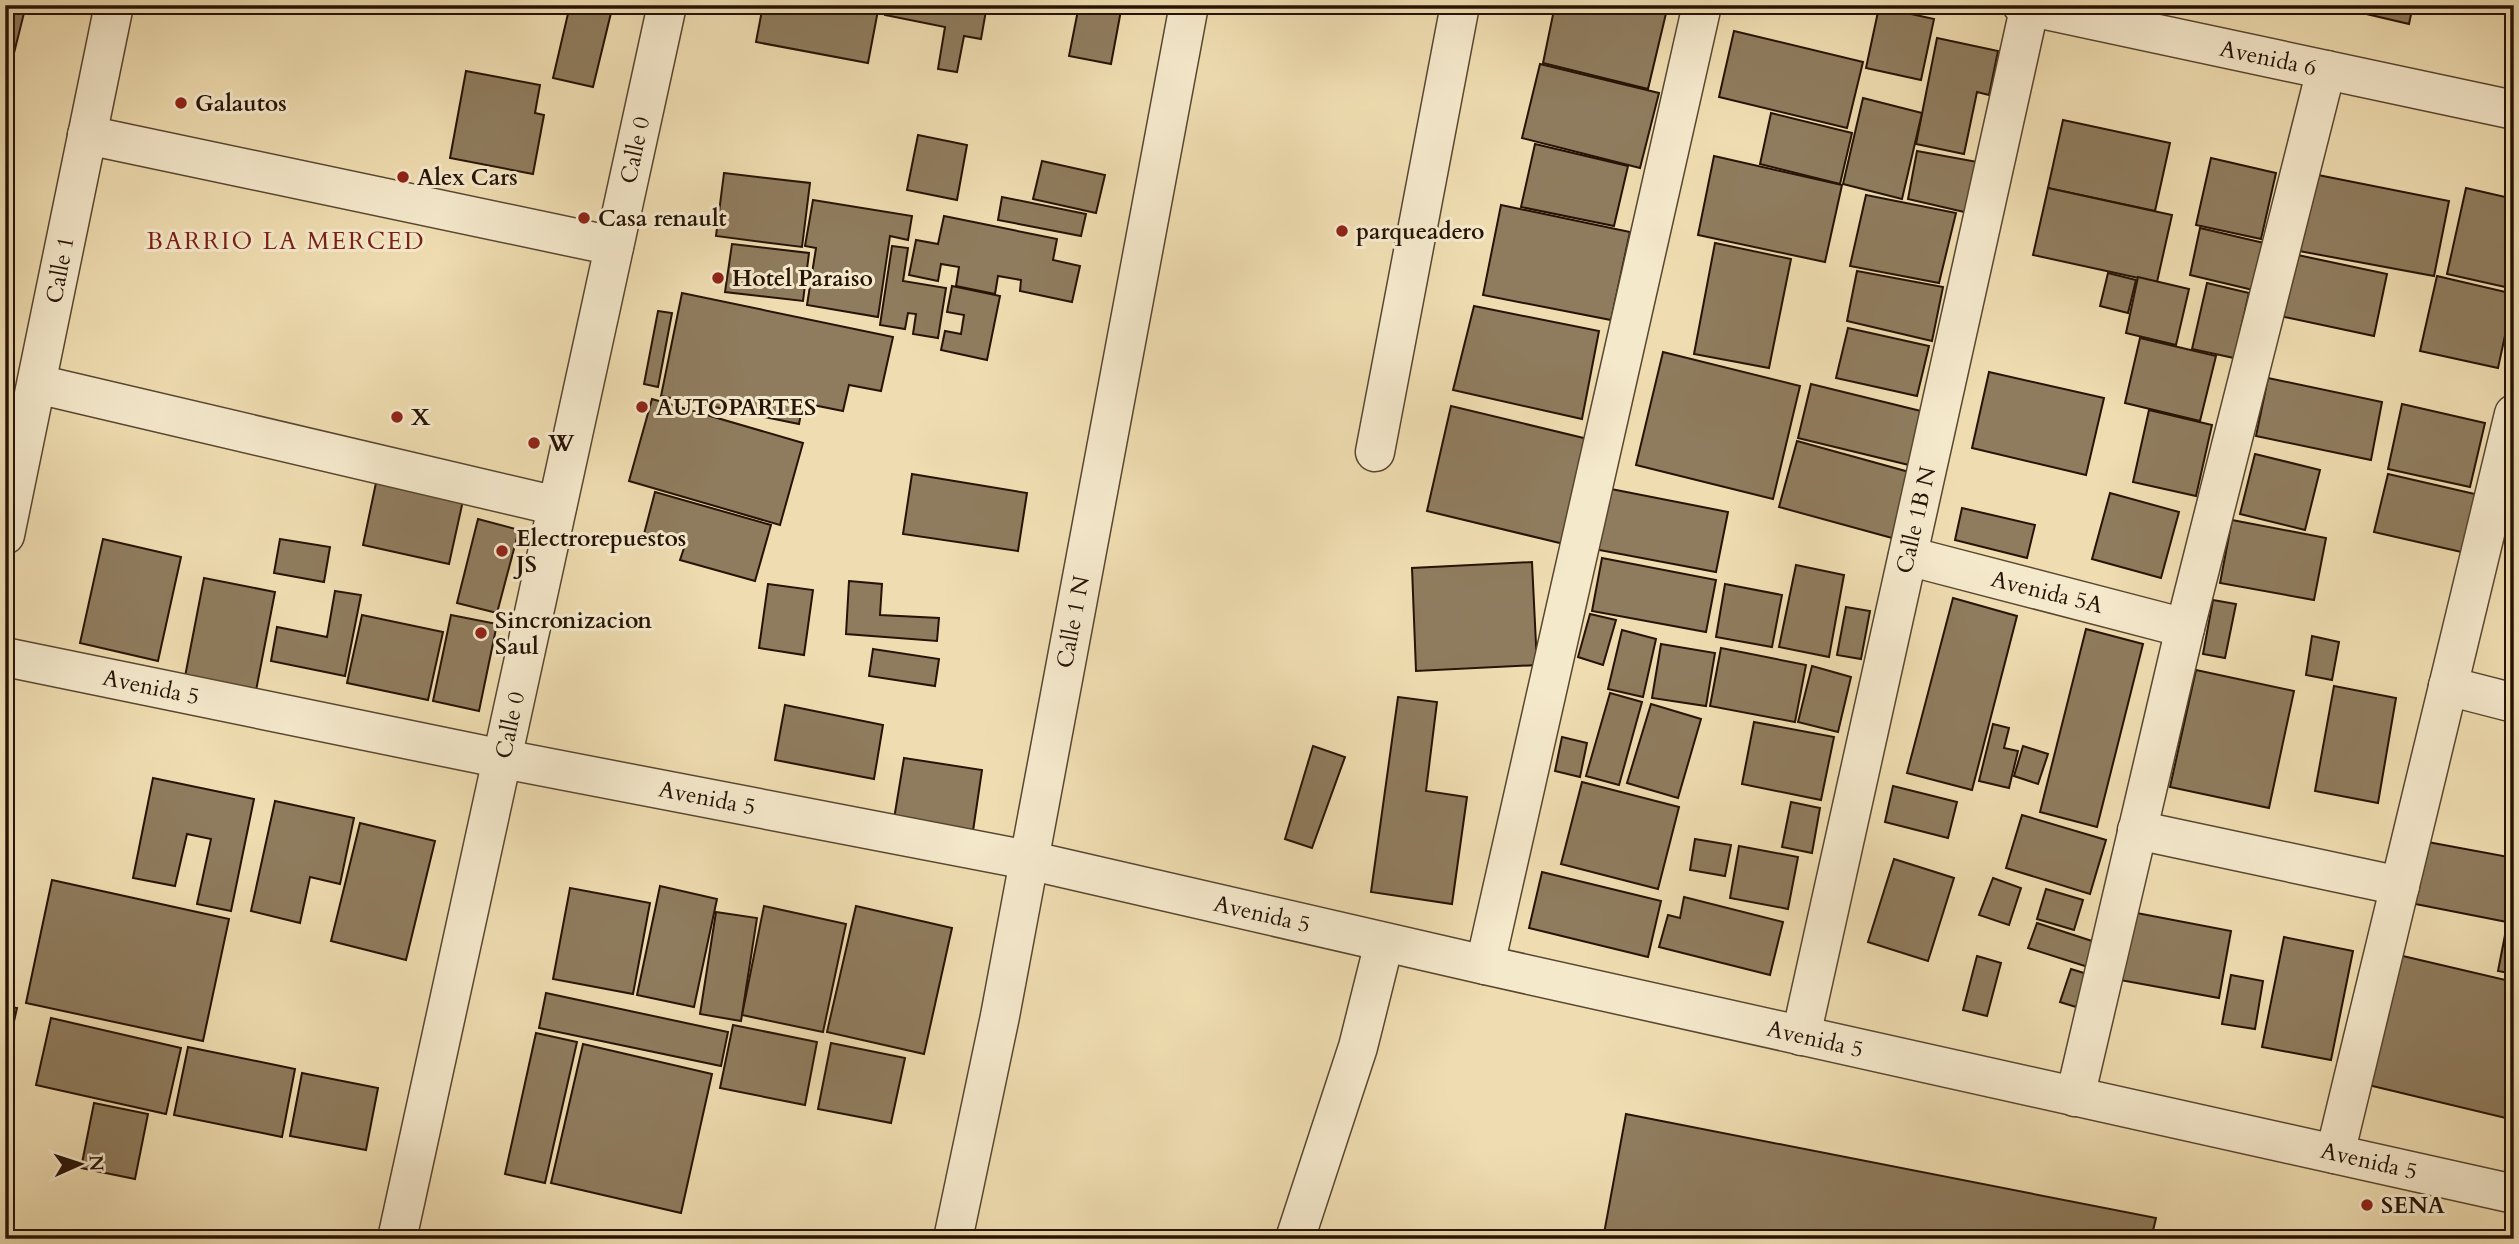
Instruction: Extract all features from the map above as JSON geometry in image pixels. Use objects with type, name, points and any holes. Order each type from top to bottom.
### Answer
[{"type":"street","name":"Calle 1","points":[[5,535],[114,5]]},
{"type":"street","name":"Calle 1 N","points":[[953,1239],[1000,1016],[1189,5]]},
{"type":"street","points":[[1375,452],[1460,5]]},
{"type":"street","points":[[1485,965],[1702,5]]},
{"type":"street","name":"Avenida 6","points":[[2028,6],[2514,110]]},
{"type":"street","name":"Calle 1B N","points":[[1801,1036],[2028,6]]},
{"type":"street","name":"Calle 0","points":[[397,1239],[614,246],[657,7]]},
{"type":"street","points":[[2075,1097],[2185,628],[2326,70]]},
{"type":"street","points":[[87,135],[614,246]]},
{"type":"street","points":[[37,384],[557,506]]},
{"type":"street","points":[[2335,1154],[2514,414]]},
{"type":"street","name":"Avenida 5A","points":[[1908,556],[2185,628]]},
{"type":"street","name":"Avenida 5","points":[[5,657],[502,758],[1028,860],[1384,943],[2514,1194]]},
{"type":"street","points":[[2448,686],[2514,703]]},
{"type":"street","points":[[2137,830],[2400,886]]},
{"type":"street","points":[[1295,1239],[1358,1047],[1384,943]]},
{"type":"building","points":[[5,5],[26,5],[12,61],[5,59]]},
{"type":"building","points":[[570,5],[611,13],[593,87],[553,78]]},
{"type":"building","points":[[763,5],[879,5],[868,63],[756,42]]},
{"type":"building","points":[[887,5],[987,5],[981,39],[964,36],[957,72],[938,69],[945,27],[885,15]]},
{"type":"building","points":[[1079,5],[1122,5],[1111,64],[1069,56]]},
{"type":"building","points":[[1555,5],[1668,5],[1648,89],[1543,63]]},
{"type":"building","points":[[2328,5],[2413,5],[2409,24]]},
{"type":"building","points":[[1879,7],[1934,19],[1921,80],[1866,68]]},
{"type":"building","points":[[1734,31],[1863,62],[1847,128],[1719,97]]},
{"type":"building","points":[[1937,38],[1998,51],[1989,95],[1977,92],[1964,154],[1916,144]]},
{"type":"building","points":[[1540,64],[1659,93],[1640,168],[1522,138]]},
{"type":"building","points":[[466,71],[540,85],[535,113],[544,115],[533,174],[450,158]]},
{"type":"building","points":[[1863,98],[1922,113],[1902,199],[1843,184]]},
{"type":"building","points":[[1771,113],[1852,133],[1840,184],[1760,164]]},
{"type":"building","points":[[2063,120],[2170,143],[2155,211],[2048,188]]},
{"type":"building","points":[[918,135],[967,145],[957,200],[907,190]]},
{"type":"building","points":[[1535,144],[1628,166],[1614,226],[1521,207]]},
{"type":"building","points":[[1917,151],[1983,163],[1973,214],[1908,199]]},
{"type":"building","points":[[1714,156],[1842,185],[1825,262],[1698,235]]},
{"type":"building","points":[[2211,158],[2276,173],[2261,239],[2196,225]]},
{"type":"building","points":[[1042,161],[1105,175],[1096,213],[1033,199]]},
{"type":"building","points":[[724,173],[810,183],[802,247],[716,236]]},
{"type":"building","points":[[2313,174],[2449,201],[2434,276],[2299,251]]},
{"type":"building","points":[[2048,188],[2172,215],[2157,282],[2033,255]]},
{"type":"building","points":[[2466,188],[2514,199],[2514,289],[2447,274]]},
{"type":"building","points":[[1866,195],[1956,213],[1939,283],[1850,266]]},
{"type":"building","points":[[1002,197],[1086,214],[1081,236],[998,220]]},
{"type":"building","points":[[813,200],[912,216],[908,240],[890,236],[878,317],[807,305],[816,248],[805,246]]},
{"type":"building","points":[[1501,205],[1630,232],[1611,320],[1483,295]]},
{"type":"building","points":[[944,216],[1057,239],[1053,260],[1080,266],[1072,302],[1020,291],[1021,280],[998,276],[995,294],[956,286],[959,267],[941,264],[938,281],[909,275],[916,240],[938,244]]},
{"type":"building","points":[[2200,228],[2264,243],[2253,290],[2190,275]]},
{"type":"building","points":[[1715,243],[1791,259],[1769,368],[1694,354]]},
{"type":"building","points":[[732,244],[809,253],[803,301],[725,292]]},
{"type":"building","points":[[892,246],[908,248],[903,281],[946,288],[938,338],[913,334],[916,314],[908,313],[905,329],[880,325]]},
{"type":"building","points":[[2293,254],[2387,274],[2374,336],[2280,316]]},
{"type":"building","points":[[1857,271],[1943,287],[1932,341],[1847,321]]},
{"type":"building","points":[[2108,273],[2136,280],[2128,313],[2100,306]]},
{"type":"building","points":[[2437,276],[2514,294],[2498,368],[2420,351]]},
{"type":"building","points":[[2138,277],[2189,289],[2176,345],[2126,333]]},
{"type":"building","points":[[2207,283],[2249,293],[2234,358],[2192,349]]},
{"type":"building","points":[[952,286],[1000,296],[987,360],[941,350],[945,331],[961,334],[964,315],[947,312]]},
{"type":"building","points":[[682,293],[893,337],[881,391],[849,385],[843,411],[803,403],[799,424],[661,396]]},
{"type":"building","points":[[1474,306],[1599,331],[1582,419],[1453,390]]},
{"type":"building","points":[[658,311],[672,313],[658,387],[644,384]]},
{"type":"building","points":[[1848,328],[1929,346],[1917,396],[1836,378]]},
{"type":"building","points":[[2140,338],[2216,356],[2200,421],[2125,403]]},
{"type":"building","points":[[1663,352],[1800,386],[1773,499],[1636,465]]},
{"type":"building","points":[[1989,372],[2104,398],[2086,475],[1972,448]]},
{"type":"building","points":[[2268,378],[2382,402],[2371,460],[2256,436]]},
{"type":"building","points":[[1811,384],[1925,412],[1913,466],[1798,438]]},
{"type":"building","points":[[652,399],[803,443],[780,525],[629,481]]},
{"type":"building","points":[[2402,404],[2485,423],[2470,487],[2388,469]]},
{"type":"building","points":[[1451,406],[1592,440],[1568,545],[1427,511]]},
{"type":"building","points":[[2149,410],[2212,425],[2196,496],[2133,482]]},
{"type":"building","points":[[1797,441],[1920,475],[1903,541],[1779,507]]},
{"type":"building","points":[[2255,454],[2320,470],[2305,530],[2240,514]]},
{"type":"building","points":[[912,474],[1027,493],[1018,551],[903,534]]},
{"type":"building","points":[[2388,474],[2479,495],[2466,553],[2374,532]]},
{"type":"building","points":[[377,478],[464,496],[449,564],[363,545]]},
{"type":"building","points":[[1606,488],[1728,512],[1716,572],[1594,549]]},
{"type":"building","points":[[655,492],[771,525],[755,581],[680,560],[685,545],[644,534]]},
{"type":"building","points":[[2110,493],[2179,512],[2161,578],[2092,559]]},
{"type":"building","points":[[1962,508],[2035,525],[2027,558],[1955,540]]},
{"type":"building","points":[[478,519],[519,530],[497,613],[457,603]]},
{"type":"building","points":[[2232,520],[2326,538],[2314,600],[2220,583]]},
{"type":"building","points":[[103,539],[181,557],[158,661],[80,643]]},
{"type":"building","points":[[280,539],[330,547],[324,582],[274,573]]},
{"type":"building","points":[[1602,558],[1716,580],[1706,632],[1592,611]]},
{"type":"building","points":[[1532,562],[1537,665],[1416,671],[1412,568]]},
{"type":"building","points":[[1796,565],[1844,575],[1829,657],[1779,647]]},
{"type":"building","points":[[204,578],[275,592],[254,701],[183,687]]},
{"type":"building","points":[[849,581],[882,584],[880,615],[939,618],[937,641],[846,634]]},
{"type":"building","points":[[768,584],[813,590],[804,655],[759,648]]},
{"type":"building","points":[[1725,584],[1782,595],[1772,647],[1716,637]]},
{"type":"building","points":[[335,591],[361,595],[345,676],[271,661],[277,627],[327,637]]},
{"type":"building","points":[[1953,598],[2017,616],[1972,790],[1907,773]]},
{"type":"building","points":[[2213,600],[2236,604],[2225,658],[2203,654]]},
{"type":"building","points":[[1846,607],[1870,611],[1861,659],[1837,655]]},
{"type":"building","points":[[1590,614],[1616,620],[1603,665],[1578,657]]},
{"type":"building","points":[[362,615],[443,632],[428,700],[347,683]]},
{"type":"building","points":[[451,615],[497,624],[479,711],[433,701]]},
{"type":"building","points":[[2086,629],[2143,644],[2097,827],[2040,812]]},
{"type":"building","points":[[1622,630],[1656,639],[1643,697],[1608,689]]},
{"type":"building","points":[[2312,636],[2339,642],[2332,680],[2306,675]]},
{"type":"building","points":[[1661,644],[1715,653],[1706,706],[1652,698]]},
{"type":"building","points":[[1721,648],[1806,665],[1795,722],[1710,706]]},
{"type":"building","points":[[873,649],[939,659],[935,686],[869,676]]},
{"type":"building","points":[[1812,666],[1851,677],[1838,732],[1798,722]]},
{"type":"building","points":[[2196,670],[2294,691],[2269,808],[2170,787]]},
{"type":"building","points":[[2334,686],[2396,698],[2378,803],[2315,791]]},
{"type":"building","points":[[1610,693],[1642,702],[1619,785],[1586,776]]},
{"type":"building","points":[[1398,697],[1437,702],[1426,791],[1467,797],[1452,904],[1371,892]]},
{"type":"building","points":[[1651,704],[1701,719],[1678,798],[1627,783]]},
{"type":"building","points":[[785,705],[883,725],[874,779],[775,760]]},
{"type":"building","points":[[1754,722],[1834,737],[1821,800],[1742,784]]},
{"type":"building","points":[[1993,724],[2009,728],[2004,748],[2018,751],[2009,788],[1979,781]]},
{"type":"building","points":[[1562,737],[1587,743],[1580,777],[1555,771]]},
{"type":"building","points":[[1313,746],[1345,757],[1312,848],[1285,839]]},
{"type":"building","points":[[2023,746],[2048,754],[2038,784],[2014,776]]},
{"type":"building","points":[[904,758],[982,770],[973,831],[894,819]]},
{"type":"building","points":[[153,778],[254,799],[231,911],[197,904],[211,839],[187,834],[175,886],[133,878]]},
{"type":"building","points":[[1582,782],[1679,807],[1658,889],[1561,864]]},
{"type":"building","points":[[1893,786],[1957,802],[1948,838],[1885,822]]},
{"type":"building","points":[[275,801],[354,818],[340,884],[310,877],[300,923],[251,911]]},
{"type":"building","points":[[1791,802],[1820,808],[1812,853],[1782,847]]},
{"type":"building","points":[[2022,815],[2106,840],[2090,894],[2006,868]]},
{"type":"building","points":[[360,823],[435,841],[406,960],[331,941]]},
{"type":"building","points":[[1695,839],[1731,845],[1725,876],[1690,870]]},
{"type":"building","points":[[2417,840],[2514,858],[2512,923],[2405,902]]},
{"type":"building","points":[[1739,846],[1798,857],[1788,909],[1730,898]]},
{"type":"building","points":[[1894,859],[1954,878],[1928,961],[1868,942]]},
{"type":"building","points":[[1542,872],[1661,901],[1648,957],[1529,928]]},
{"type":"building","points":[[1993,878],[2021,888],[2009,925],[1979,915]]},
{"type":"building","points":[[52,880],[229,919],[203,1041],[26,1003]]},
{"type":"building","points":[[660,886],[717,899],[694,1007],[637,995]]},
{"type":"building","points":[[570,888],[650,903],[633,994],[553,979]]},
{"type":"building","points":[[2046,889],[2083,900],[2074,930],[2037,919]]},
{"type":"building","points":[[1684,897],[1783,922],[1770,975],[1659,947],[1668,915],[1680,918]]},
{"type":"building","points":[[764,906],[846,924],[823,1032],[742,1015]]},
{"type":"building","points":[[856,906],[952,928],[924,1054],[827,1032]]},
{"type":"building","points":[[2121,910],[2231,931],[2219,998],[2109,978]]},
{"type":"building","points":[[716,912],[757,918],[741,1021],[700,1014]]},
{"type":"building","points":[[2037,923],[2095,942],[2088,967],[2028,948]]},
{"type":"building","points":[[2506,930],[2514,932],[2514,974],[2498,971]]},
{"type":"building","points":[[2284,937],[2353,951],[2331,1060],[2262,1047]]},
{"type":"building","points":[[2390,953],[2514,982],[2514,1025],[2508,1050],[2514,1052],[2514,1120],[2360,1083]]},
{"type":"building","points":[[1977,956],[2001,963],[1987,1016],[1963,1010]]},
{"type":"building","points":[[2071,969],[2087,974],[2076,1007],[2060,1002]]},
{"type":"building","points":[[2231,975],[2263,981],[2255,1029],[2222,1024]]},
{"type":"building","points":[[546,993],[728,1032],[721,1066],[539,1028]]},
{"type":"building","points":[[5,1006],[17,1008],[5,1061]]},
{"type":"building","points":[[51,1018],[181,1048],[166,1114],[36,1085]]},
{"type":"building","points":[[733,1025],[817,1042],[805,1105],[720,1088]]},
{"type":"building","points":[[536,1033],[577,1042],[545,1183],[505,1174]]},
{"type":"building","points":[[831,1043],[905,1058],[891,1123],[818,1109]]},
{"type":"building","points":[[583,1044],[712,1074],[681,1213],[551,1183]]},
{"type":"building","points":[[188,1047],[295,1069],[282,1137],[174,1115]]},
{"type":"building","points":[[302,1073],[378,1088],[366,1150],[290,1136]]},
{"type":"building","points":[[94,1103],[148,1114],[135,1179],[81,1168]]},
{"type":"building","points":[[1626,1114],[2156,1218],[2151,1239],[1603,1239]]},
{"type":"place","name":"Galautos","points":[[181,103]]},
{"type":"place","name":"Alex Cars","points":[[403,177]]},
{"type":"place","name":"Casa renault","points":[[584,218]]},
{"type":"place","name":"parqueadero","points":[[1342,231]]},
{"type":"place","name":"Hotel Paraiso","points":[[718,278]]},
{"type":"place","name":"AUTOPARTES","points":[[642,407]]},
{"type":"place","name":"X","points":[[397,417]]},
{"type":"place","name":"W","points":[[534,443]]},
{"type":"place","name":"Electrorepuestos JS","points":[[502,551]]},
{"type":"place","name":"Sincronizacion Saul","points":[[481,633]]},
{"type":"place","name":"SENA","points":[[2367,1205]]},
{"type":"district","name":"BARRIO LA MERCED","points":[[286,241]]}]
